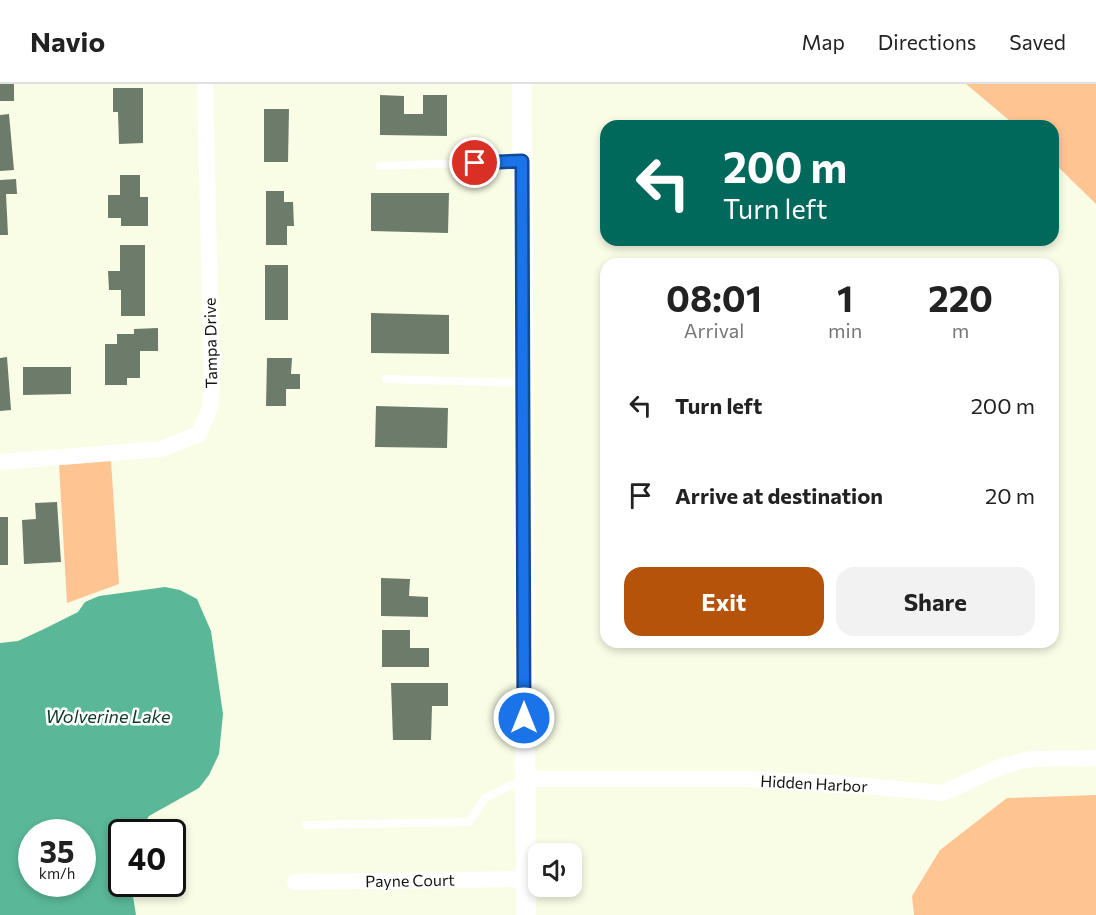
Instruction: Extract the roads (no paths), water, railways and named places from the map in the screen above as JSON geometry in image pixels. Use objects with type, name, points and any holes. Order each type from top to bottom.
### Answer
[{"type":"street","name":"Tampa Drive","points":[[0,462],[161,449],[199,434],[210,407],[212,386],[205,84]]},
{"type":"street","points":[[522,84],[526,915]]},
{"type":"street","name":"Hidden Harbor","points":[[525,779],[745,780],[832,783],[943,793],[1012,763],[1031,759],[1096,758]]},
{"type":"street","name":"Payne Court","points":[[295,882],[526,879]]},
{"type":"lane","points":[[380,166],[522,161]]},
{"type":"lane","points":[[386,380],[522,383]]},
{"type":"lane","points":[[306,825],[469,822],[485,798],[525,779]]},
{"type":"water","name":"Wolverine Lake","points":[[165,587],[180,590],[197,599],[211,631],[223,714],[219,754],[209,775],[199,788],[147,819],[108,819],[108,897],[133,897],[136,915],[0,915],[0,643],[18,641],[44,629],[78,612],[85,602],[99,596]]}]
